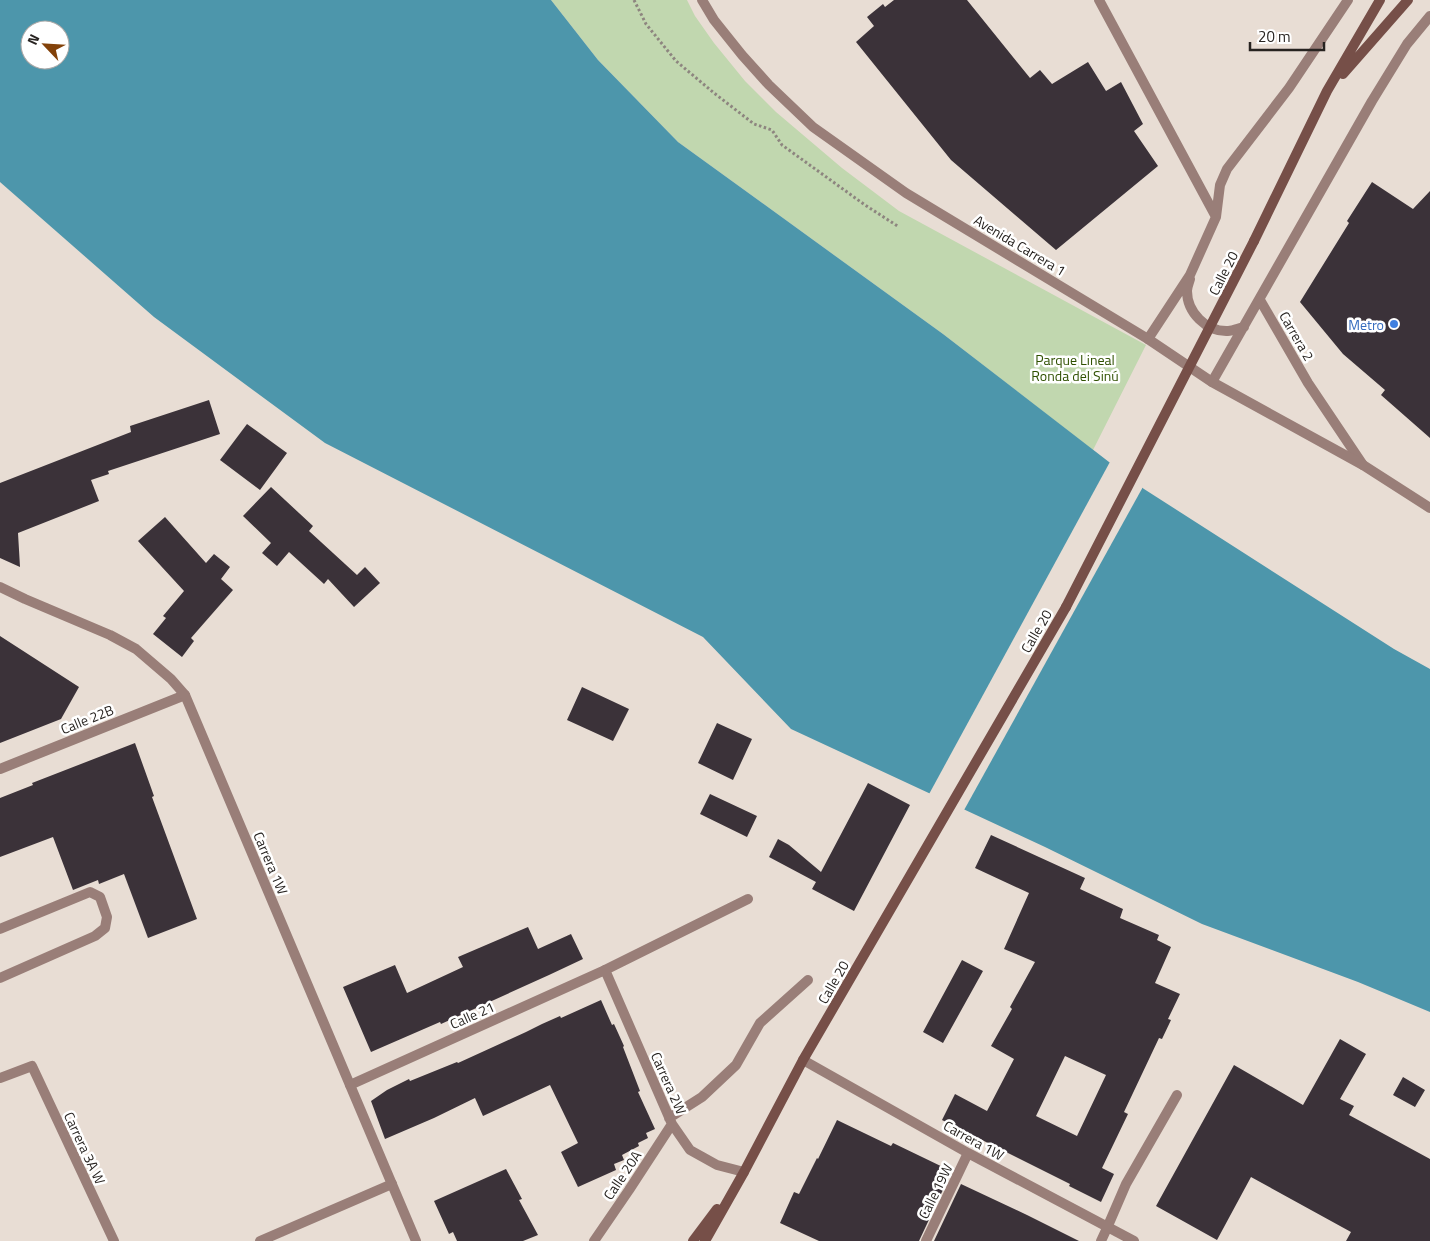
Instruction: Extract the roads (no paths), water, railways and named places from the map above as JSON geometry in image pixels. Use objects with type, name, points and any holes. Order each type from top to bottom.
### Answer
[{"type":"main road","points":[[1327,91],[1380,0]]},
{"type":"main road","points":[[1327,91],[1408,0]]},
{"type":"main road","name":"Calle 20","points":[[705,1241],[744,1172],[802,1060],[1066,607],[1254,242],[1327,91]]},
{"type":"main road","name":"Calle 20","points":[[693,1241],[744,1172]]},
{"type":"street","name":"Avenida Carrera 1","points":[[702,0],[714,20],[742,55],[813,127],[906,193],[1148,338],[1212,382],[1363,465],[1430,508]]},
{"type":"street","points":[[1099,0],[1216,217]]},
{"type":"street","points":[[1148,338],[1190,275],[1216,217],[1220,185],[1227,169],[1290,88],[1348,0]]},
{"type":"street","points":[[1212,382],[1372,101],[1407,44],[1430,16]]},
{"type":"street","points":[[1190,275],[1187,291],[1190,307],[1199,320],[1212,328],[1228,331],[1244,327]]},
{"type":"street","name":"Carrera 2","points":[[1260,300],[1308,383],[1363,465]]},
{"type":"street","name":"Carrera 1W","points":[[0,587],[110,635],[136,649],[171,679],[185,695],[416,1241]]},
{"type":"street","name":"Calle 22B","points":[[0,769],[185,695]]},
{"type":"street","points":[[0,929],[90,892],[100,897],[107,917],[105,928],[95,936],[0,978]]},
{"type":"street","name":"Calle 21","points":[[350,1086],[605,970],[748,899]]},
{"type":"street","name":"Carrera 2W","points":[[605,970],[670,1121],[690,1150],[717,1165],[744,1172]]},
{"type":"street","points":[[670,1121],[702,1097],[736,1065],[760,1023],[808,980]]},
{"type":"street","name":"Carrera 1W","points":[[802,1060],[968,1153],[1134,1241]]},
{"type":"street","name":"Carrera 3A W","points":[[0,1078],[32,1066],[114,1241]]},
{"type":"street","points":[[1101,1241],[1138,1163],[1177,1095]]},
{"type":"street","name":"Calle 20A","points":[[594,1241],[629,1190],[670,1121]]},
{"type":"street","name":"Calle 19W","points":[[926,1241],[968,1153]]},
{"type":"street","points":[[260,1241],[392,1184]]},
{"type":"water","points":[[0,0],[551,0],[598,60],[678,142],[943,334],[1144,489],[1394,649],[1430,669],[1430,1012],[1358,982],[1202,924],[1045,847],[791,729],[703,637],[325,443],[154,317],[0,182]]},
{"type":"place","name":"Metro","points":[[1394,324]]},
{"type":"park label","name":"Parque Lineal Ronda del Sinú","points":[[1075,368]]}]
